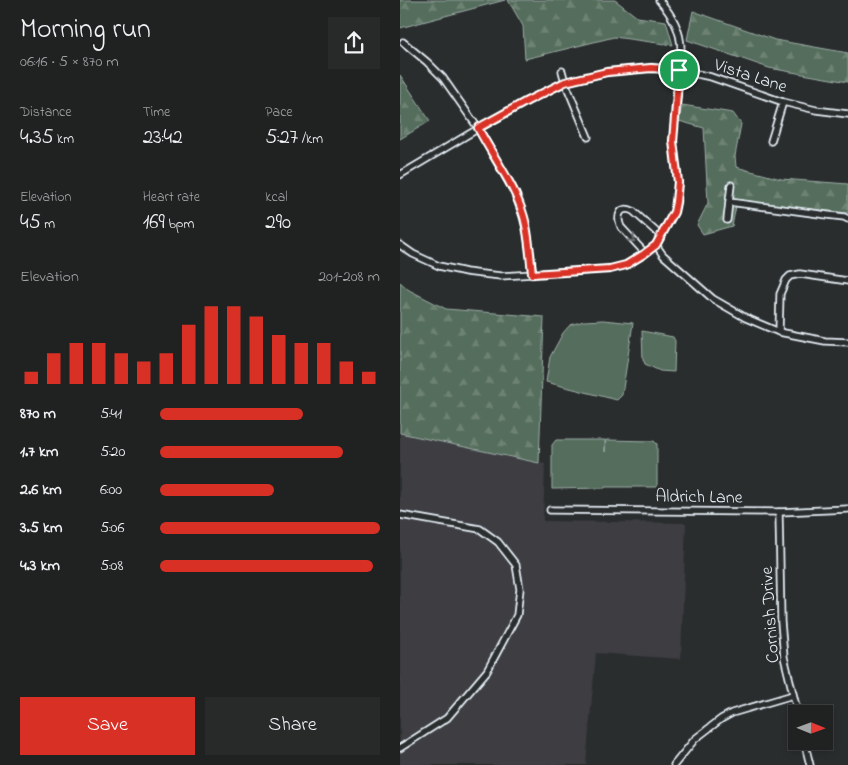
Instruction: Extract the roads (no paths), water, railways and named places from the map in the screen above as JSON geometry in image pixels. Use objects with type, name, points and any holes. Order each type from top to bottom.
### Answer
[{"type":"street","points":[[400,245],[412,254],[439,266],[466,272],[501,276],[610,269],[626,265],[656,245],[674,212],[676,202],[678,182],[673,141],[681,50],[679,31],[660,0]]},
{"type":"street","points":[[403,42],[443,78],[478,128],[515,193],[527,232],[532,274]]},
{"type":"street","name":"Vista Lane","points":[[400,175],[478,128],[565,82],[607,72],[651,68],[679,70],[711,77],[783,102],[816,110],[848,114]]},
{"type":"street","points":[[562,71],[588,137]]},
{"type":"street","points":[[771,141],[783,102]]},
{"type":"street","points":[[727,220],[731,185]]},
{"type":"street","points":[[729,202],[827,214],[848,219]]},
{"type":"street","points":[[645,253],[621,227],[619,216],[621,212],[625,209],[633,211],[661,236]]},
{"type":"street","points":[[656,245],[663,255],[713,300],[746,318],[779,332],[825,341],[848,342]]},
{"type":"street","points":[[779,332],[780,294],[786,280],[790,276],[800,274],[848,281]]},
{"type":"street","name":"Aldrich Lane","points":[[550,510],[779,512],[848,509]]},
{"type":"street","name":"Cornish Drive","points":[[779,512],[781,622],[784,656],[796,705]]},
{"type":"street","points":[[400,515],[480,529],[498,542],[516,565],[520,589],[516,615],[487,671],[447,718],[400,748]]},
{"type":"street","points":[[674,765],[695,739],[732,713],[793,695]]},
{"type":"street","points":[[806,750],[810,765]]}]
